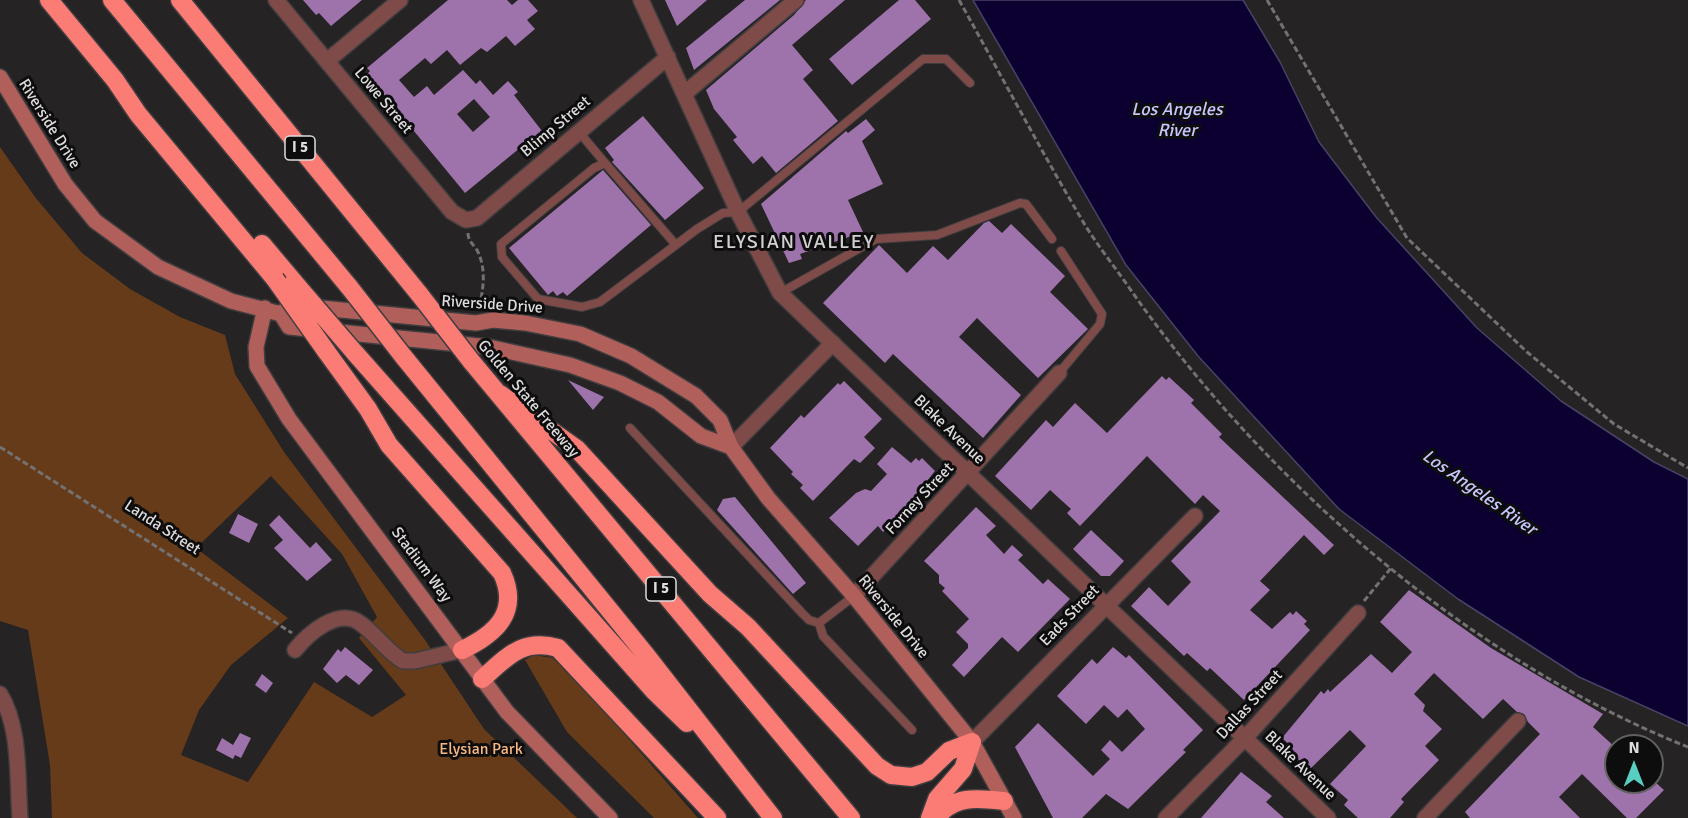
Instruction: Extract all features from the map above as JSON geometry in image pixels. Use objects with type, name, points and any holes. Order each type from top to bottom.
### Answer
[{"type":"highway","points":[[49,0],[115,80],[138,114],[275,279],[368,409],[389,445],[502,573],[509,588],[507,610],[500,623],[486,637],[462,650]]},
{"type":"highway","points":[[112,0],[350,288],[774,818]]},
{"type":"highway","name":"Golden State Freeway","points":[[180,0],[471,361],[851,818]]},
{"type":"highway","points":[[115,80],[146,108],[355,353],[654,691],[732,765]]},
{"type":"highway","points":[[500,394],[577,449],[710,594],[748,627],[877,766],[891,775],[912,777],[927,772],[949,751],[972,742]]},
{"type":"highway","points":[[482,679],[515,651],[529,645],[544,644],[558,648],[717,818]]},
{"type":"highway","points":[[930,818],[937,799],[963,769],[972,742]]},
{"type":"highway","points":[[936,818],[943,808],[965,799],[1004,801]]},
{"type":"main road","name":"Riverside Drive","points":[[0,77],[65,184],[95,221],[158,267],[231,301],[281,314],[289,327],[489,347],[570,365],[620,383],[658,402],[701,436],[730,447]]},
{"type":"main road","name":"Riverside Drive","points":[[281,314],[290,305],[476,323],[493,320],[525,323],[580,334],[631,356],[696,396],[720,420],[730,447],[768,498],[854,596],[972,742],[1014,818]]},
{"type":"main road","name":"Stadium Way","points":[[265,308],[256,347],[257,366],[289,419],[482,679],[534,742],[610,818]]},
{"type":"street","name":"Lowe Street","points":[[276,0],[452,212],[466,220]]},
{"type":"street","points":[[327,61],[400,0]]},
{"type":"street","name":"Blake Avenue","points":[[641,0],[738,212],[780,293],[1328,818]]},
{"type":"street","points":[[684,94],[796,0]]},
{"type":"street","name":"Blimp Street","points":[[466,220],[477,218],[668,57]]},
{"type":"street","points":[[730,447],[833,343]]},
{"type":"street","name":"Forney Street","points":[[854,596],[969,474],[1059,373]]},
{"type":"street","name":"Eads Street","points":[[972,742],[1195,516]]},
{"type":"street","name":"Dallas Street","points":[[1166,818],[1245,738],[1358,613]]},
{"type":"street","points":[[299,645],[321,626],[345,619],[357,621],[403,661],[415,661],[462,650]]},
{"type":"street","points":[[0,694],[7,705],[15,742],[20,818]]},
{"type":"street","points":[[1425,818],[1518,721]]},
{"type":"lane","points":[[605,163],[594,168],[501,244],[502,257],[538,299],[582,307],[600,302],[723,213],[738,212],[923,59],[946,59],[970,83]]},
{"type":"lane","points":[[579,132],[676,245]]},
{"type":"lane","points":[[780,293],[876,239],[937,235],[1020,203],[1026,204],[1052,239]]},
{"type":"lane","points":[[1059,373],[1100,324],[1102,314],[1061,251]]},
{"type":"lane","points":[[630,428],[802,613],[809,620],[819,623]]},
{"type":"lane","points":[[819,623],[854,596]]},
{"type":"lane","points":[[819,623],[823,636],[912,730]]},
{"type":"path","points":[[959,0],[1086,226],[1155,325],[1212,397],[1258,447],[1319,507],[1391,568],[1529,665],[1580,694],[1688,747]]},
{"type":"path","points":[[1267,0],[1407,238],[1527,352],[1614,424],[1688,468]]},
{"type":"path","points":[[466,220],[468,240],[476,249],[483,274],[476,323]]},
{"type":"path","name":"Landa Street","points":[[0,447],[299,645]]},
{"type":"path","points":[[1358,613],[1357,604],[1366,600],[1374,585],[1391,568]]},
{"type":"green space","name":"Elysian Park","points":[[0,147],[35,197],[82,253],[130,289],[180,317],[225,335],[235,374],[284,452],[425,640],[484,729],[577,818],[52,818],[50,765],[28,630],[0,621]],"holes":[[[271,476],[342,554],[377,617],[359,638],[406,695],[372,717],[314,682],[248,782],[181,755],[199,710],[231,665],[288,618],[196,548]]]},
{"type":"green space","points":[[534,655],[553,658],[612,720],[698,818],[654,818],[567,732],[525,660]]},
{"type":"water","name":"Los Angeles River","points":[[973,0],[1243,0],[1280,62],[1319,142],[1376,217],[1477,328],[1561,401],[1654,462],[1688,479],[1688,726],[1579,677],[1458,599],[1339,509],[1198,356],[1126,265]]},
{"type":"building","points":[[303,0],[362,0],[331,26],[319,13],[316,15]]},
{"type":"building","points":[[448,0],[507,0],[512,5],[518,0],[528,0],[538,11],[527,20],[535,29],[515,46],[506,36],[487,52],[481,48],[460,65],[447,50],[431,64],[425,58],[399,80],[414,97],[427,86],[434,95],[463,70],[476,84],[480,80],[493,95],[508,81],[518,92],[514,95],[549,140],[533,152],[526,143],[465,193],[367,74],[370,71],[367,68]],"holes":[[[474,99],[490,117],[473,132],[457,114]]]},
{"type":"building","points":[[665,0],[707,0],[677,26]]},
{"type":"building","points":[[745,0],[780,0],[694,70],[686,48]]},
{"type":"building","points":[[806,0],[845,0],[792,45],[813,70],[803,79],[838,121],[776,173],[762,156],[753,164],[733,140],[737,137],[714,109],[706,90],[794,15]]},
{"type":"building","points":[[899,0],[915,0],[931,19],[852,85],[829,59]]},
{"type":"building","points":[[643,116],[704,188],[665,220],[612,162],[614,160],[605,148]]},
{"type":"building","points":[[866,119],[875,130],[862,141],[883,184],[848,200],[863,232],[800,254],[802,259],[789,263],[761,204],[846,131],[848,133]]},
{"type":"building","points":[[603,170],[651,225],[567,296],[563,292],[557,296],[553,291],[548,295],[509,248]]},
{"type":"building","points":[[989,221],[1002,233],[1011,224],[1065,276],[1050,292],[1088,329],[1038,378],[977,318],[959,337],[1021,395],[983,438],[893,354],[885,363],[823,303],[879,245],[907,273],[933,246],[948,260],[984,223]]},
{"type":"building","points":[[1162,376],[1166,380],[1169,377],[1194,400],[1191,403],[1222,434],[1219,437],[1334,545],[1324,555],[1304,535],[1260,581],[1270,590],[1250,610],[1272,629],[1290,612],[1293,615],[1296,611],[1307,621],[1304,624],[1310,630],[1244,700],[1210,668],[1207,671],[1187,653],[1184,656],[1131,606],[1149,587],[1168,606],[1191,582],[1171,561],[1220,511],[1203,495],[1195,504],[1147,456],[1080,526],[1067,513],[1071,509],[1050,490],[1031,510],[995,476],[1046,420],[1053,427],[1075,403],[1107,433]]},
{"type":"building","points":[[568,380],[604,397],[593,410]]},
{"type":"building","points":[[844,381],[882,419],[864,437],[875,448],[860,463],[854,459],[813,501],[800,488],[803,485],[791,474],[793,472],[770,448],[801,415],[804,418],[838,383],[840,385]]},
{"type":"building","points":[[892,447],[911,463],[916,458],[919,461],[922,458],[935,471],[915,496],[916,503],[908,512],[905,509],[883,532],[878,526],[858,546],[829,518],[856,493],[865,489],[871,491],[887,474],[877,464]]},
{"type":"building","points":[[735,497],[806,583],[793,594],[717,510],[723,499]]},
{"type":"building","points":[[976,507],[996,526],[986,535],[1004,554],[1012,545],[1023,555],[1018,560],[1043,584],[1048,579],[1070,599],[1018,652],[1002,637],[964,677],[952,665],[968,648],[968,644],[956,632],[969,619],[942,591],[945,588],[939,583],[939,575],[924,561]]},
{"type":"building","points":[[238,514],[258,524],[249,543],[229,533]]},
{"type":"building","points":[[279,515],[310,548],[316,542],[332,560],[307,581],[274,548],[283,540],[269,525]]},
{"type":"building","points":[[1091,530],[1124,561],[1110,576],[1101,576],[1073,549]]},
{"type":"building","points":[[1409,590],[1491,648],[1603,714],[1593,727],[1604,737],[1604,794],[1660,794],[1636,818],[1627,818],[1582,774],[1559,797],[1580,818],[1470,818],[1465,812],[1540,734],[1528,722],[1524,714],[1517,712],[1503,699],[1483,719],[1434,673],[1414,694],[1425,705],[1423,711],[1442,729],[1425,746],[1439,760],[1401,799],[1404,802],[1390,818],[1358,818],[1344,805],[1348,800],[1330,784],[1366,746],[1350,730],[1309,770],[1289,750],[1292,747],[1282,738],[1321,691],[1324,694],[1328,689],[1330,692],[1371,654],[1392,673],[1412,652],[1380,622]]},
{"type":"building","points":[[345,647],[373,670],[359,685],[346,675],[337,683],[323,669],[338,649],[341,652]]},
{"type":"building","points":[[1113,647],[1126,658],[1129,655],[1203,730],[1183,750],[1186,752],[1128,809],[1106,794],[1082,818],[1053,818],[1015,747],[1038,723],[1093,776],[1110,759],[1101,750],[1110,740],[1122,752],[1145,729],[1127,709],[1118,718],[1104,705],[1086,724],[1057,696],[1092,659],[1097,664]]},
{"type":"building","points":[[262,674],[273,683],[266,693],[255,685]]},
{"type":"building","points":[[240,733],[251,738],[241,758],[235,755],[233,759],[216,750],[222,738],[233,745]]},
{"type":"building","points":[[1241,772],[1272,796],[1266,802],[1284,818],[1201,818]]},
{"type":"district","name":"ELYSIAN VALLEY","points":[[794,243]]}]
